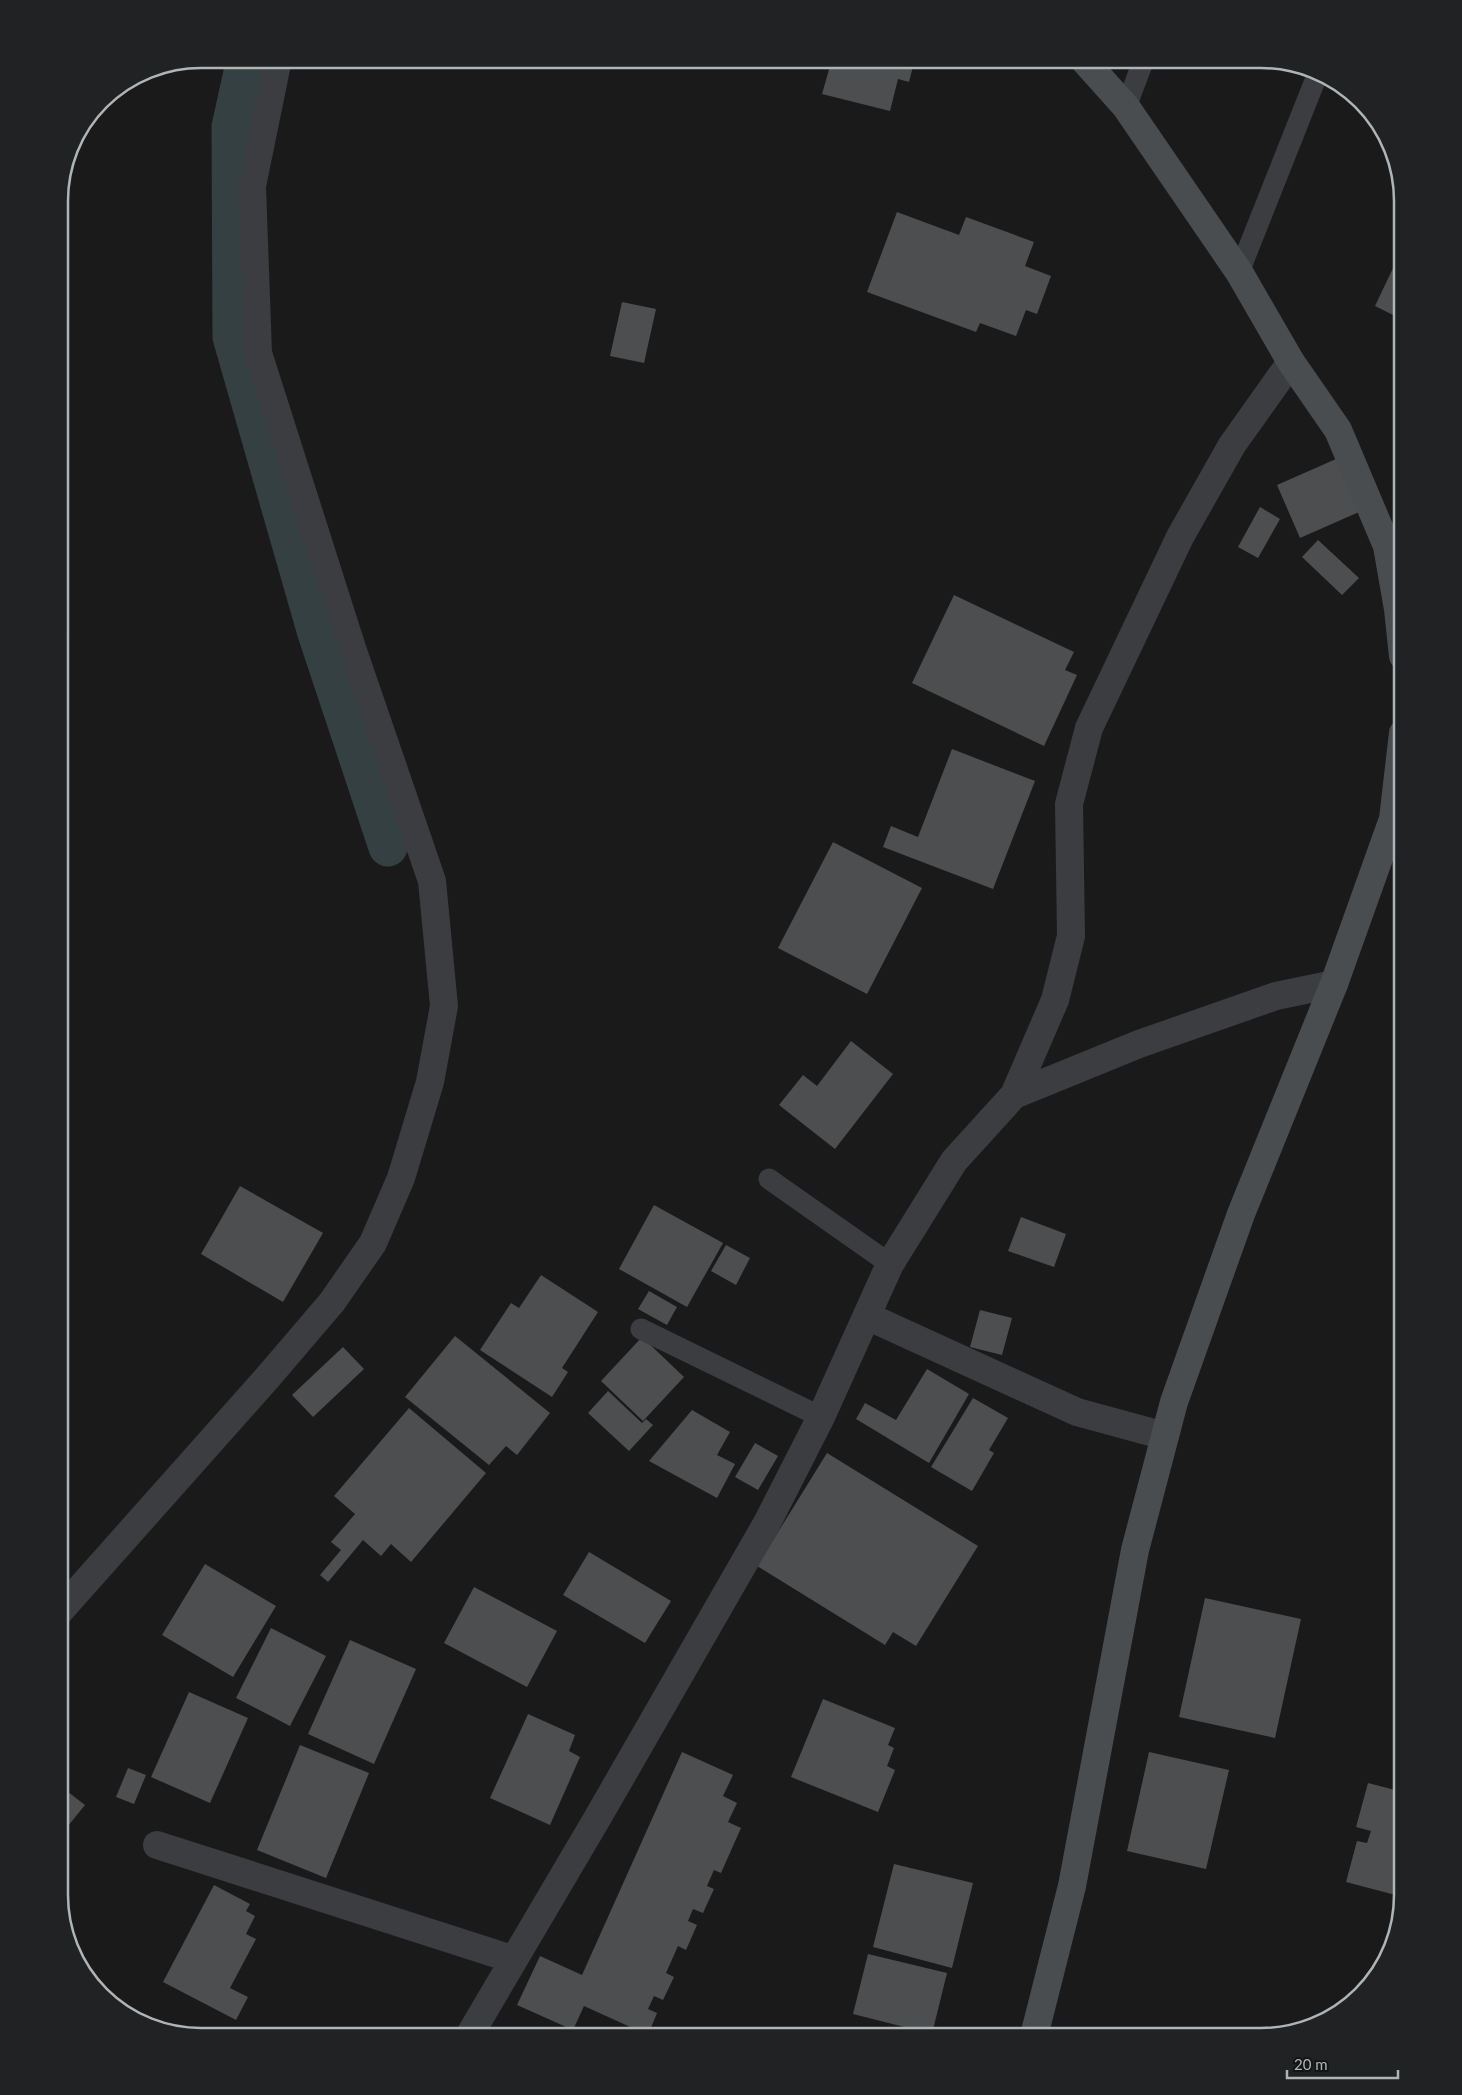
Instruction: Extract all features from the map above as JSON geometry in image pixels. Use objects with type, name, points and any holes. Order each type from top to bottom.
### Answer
[{"type":"main road","points":[[1091,68],[1126,107],[1238,272],[1291,362],[1338,430],[1387,546],[1394,594]]},
{"type":"main road","points":[[1036,2028],[1072,1886],[1135,1550],[1174,1402],[1241,1214],[1334,984],[1393,819],[1394,810]]},
{"type":"street","points":[[67,1603],[268,1377],[332,1302],[373,1243],[401,1178],[430,1082],[444,1006],[432,880],[352,648],[258,354],[252,186],[276,68]]},
{"type":"street","points":[[474,2027],[512,1959],[598,1817],[767,1523],[821,1417],[890,1264],[954,1162],[1014,1095],[1055,1000],[1071,936],[1069,804],[1089,728],[1180,537],[1232,445],[1291,362]]},
{"type":"street","points":[[1014,1095],[1139,1044],[1276,996],[1334,984]]},
{"type":"street","points":[[867,1316],[1077,1412],[1166,1436]]},
{"type":"street","points":[[157,1845],[512,1959]]},
{"type":"lane","points":[[1126,107],[1141,68]]},
{"type":"lane","points":[[1238,272],[1315,79]]},
{"type":"lane","points":[[769,1179],[890,1264]]},
{"type":"lane","points":[[641,1329],[821,1417]]},
{"type":"building","points":[[829,68],[913,68],[909,82],[898,79],[890,111],[822,94]]},
{"type":"building","points":[[897,212],[959,235],[966,217],[1034,242],[1025,266],[1051,276],[1037,314],[1026,310],[1016,336],[980,323],[976,332],[867,292]]},
{"type":"building","points":[[1394,266],[1394,316],[1375,306]]},
{"type":"building","points":[[622,302],[656,309],[644,363],[610,356]]},
{"type":"building","points":[[1336,459],[1359,512],[1300,538],[1277,485]]},
{"type":"building","points":[[1260,507],[1280,519],[1258,558],[1238,547]]},
{"type":"building","points":[[1318,540],[1359,578],[1342,595],[1302,557]]},
{"type":"building","points":[[954,595],[1074,652],[1065,670],[1077,675],[1044,746],[912,683]]},
{"type":"building","points":[[952,749],[1035,781],[993,889],[883,847],[891,826],[918,837]]},
{"type":"building","points":[[833,842],[922,888],[867,994],[778,948]]},
{"type":"building","points":[[851,1041],[893,1074],[835,1149],[779,1105],[803,1075],[817,1086]]},
{"type":"building","points":[[240,1186],[323,1233],[283,1302],[201,1254]]},
{"type":"building","points":[[654,1205],[723,1243],[687,1307],[619,1269]]},
{"type":"building","points":[[1021,1217],[1066,1234],[1054,1267],[1008,1251]]},
{"type":"building","points":[[726,1245],[750,1258],[736,1285],[711,1271]]},
{"type":"building","points":[[541,1275],[598,1312],[562,1368],[568,1372],[552,1397],[480,1350],[511,1303],[519,1308]]},
{"type":"building","points":[[649,1291],[677,1307],[667,1325],[638,1309]]},
{"type":"building","points":[[980,1310],[1012,1318],[1002,1355],[970,1347]]},
{"type":"building","points":[[455,1336],[550,1413],[517,1455],[506,1446],[489,1465],[405,1397]]},
{"type":"building","points":[[642,1337],[684,1377],[643,1421],[601,1381]]},
{"type":"building","points":[[343,1347],[364,1369],[313,1417],[292,1395]]},
{"type":"building","points":[[927,1369],[969,1394],[929,1463],[856,1419],[865,1403],[896,1420]]},
{"type":"building","points":[[608,1391],[642,1423],[646,1419],[653,1425],[629,1451],[588,1413]]},
{"type":"building","points":[[973,1398],[1008,1418],[989,1450],[994,1453],[972,1491],[931,1467]]},
{"type":"building","points":[[409,1408],[486,1473],[411,1562],[391,1544],[381,1556],[363,1540],[328,1582],[320,1575],[341,1550],[331,1542],[355,1514],[334,1496]]},
{"type":"building","points":[[692,1410],[730,1432],[717,1455],[735,1464],[717,1498],[649,1461]]},
{"type":"building","points":[[755,1443],[778,1456],[758,1490],[735,1477]]},
{"type":"building","points":[[827,1453],[978,1546],[916,1646],[893,1632],[885,1645],[757,1566]]},
{"type":"building","points":[[589,1552],[671,1601],[645,1643],[563,1595]]},
{"type":"building","points":[[205,1564],[276,1606],[233,1677],[162,1635]]},
{"type":"building","points":[[474,1587],[557,1631],[527,1687],[444,1643]]},
{"type":"building","points":[[1205,1598],[1301,1619],[1275,1738],[1179,1717]]},
{"type":"building","points":[[271,1628],[326,1656],[290,1726],[236,1698]]},
{"type":"building","points":[[350,1640],[416,1669],[374,1764],[308,1734]]},
{"type":"building","points":[[189,1692],[248,1718],[210,1803],[151,1777]]},
{"type":"building","points":[[823,1699],[895,1728],[888,1745],[894,1748],[887,1766],[895,1770],[878,1812],[791,1777]]},
{"type":"building","points":[[528,1714],[575,1735],[569,1751],[580,1757],[550,1825],[490,1798]]},
{"type":"building","points":[[300,1745],[369,1773],[326,1878],[257,1850]]},
{"type":"building","points":[[682,1752],[733,1775],[723,1796],[737,1803],[728,1822],[741,1828],[721,1873],[714,1870],[707,1886],[714,1889],[703,1913],[693,1909],[688,1921],[697,1925],[686,1950],[678,1946],[666,1973],[674,1977],[663,2000],[654,1996],[648,2009],[657,2013],[651,2027],[631,2027],[584,2006],[574,2027],[567,2027],[517,2005],[540,1956],[582,1975]]},
{"type":"building","points":[[1149,1752],[1229,1770],[1206,1869],[1127,1851]]},
{"type":"building","points":[[128,1768],[146,1775],[134,1804],[116,1797]]},
{"type":"building","points":[[1368,1783],[1394,1790],[1394,1895],[1346,1882],[1357,1841],[1367,1843],[1371,1831],[1356,1827]]},
{"type":"building","points":[[67,1791],[85,1805],[67,1827]]},
{"type":"building","points":[[894,1864],[973,1883],[952,1968],[873,1947]]},
{"type":"building","points":[[214,1885],[250,1904],[246,1911],[255,1916],[246,1934],[256,1939],[230,1988],[248,1997],[236,2020],[163,1982]]},
{"type":"building","points":[[868,1954],[947,1973],[934,2028],[907,2028],[853,2014]]},
{"type":"waterway","points":[[244,68],[231,127],[232,337],[316,630],[388,847]]}]
